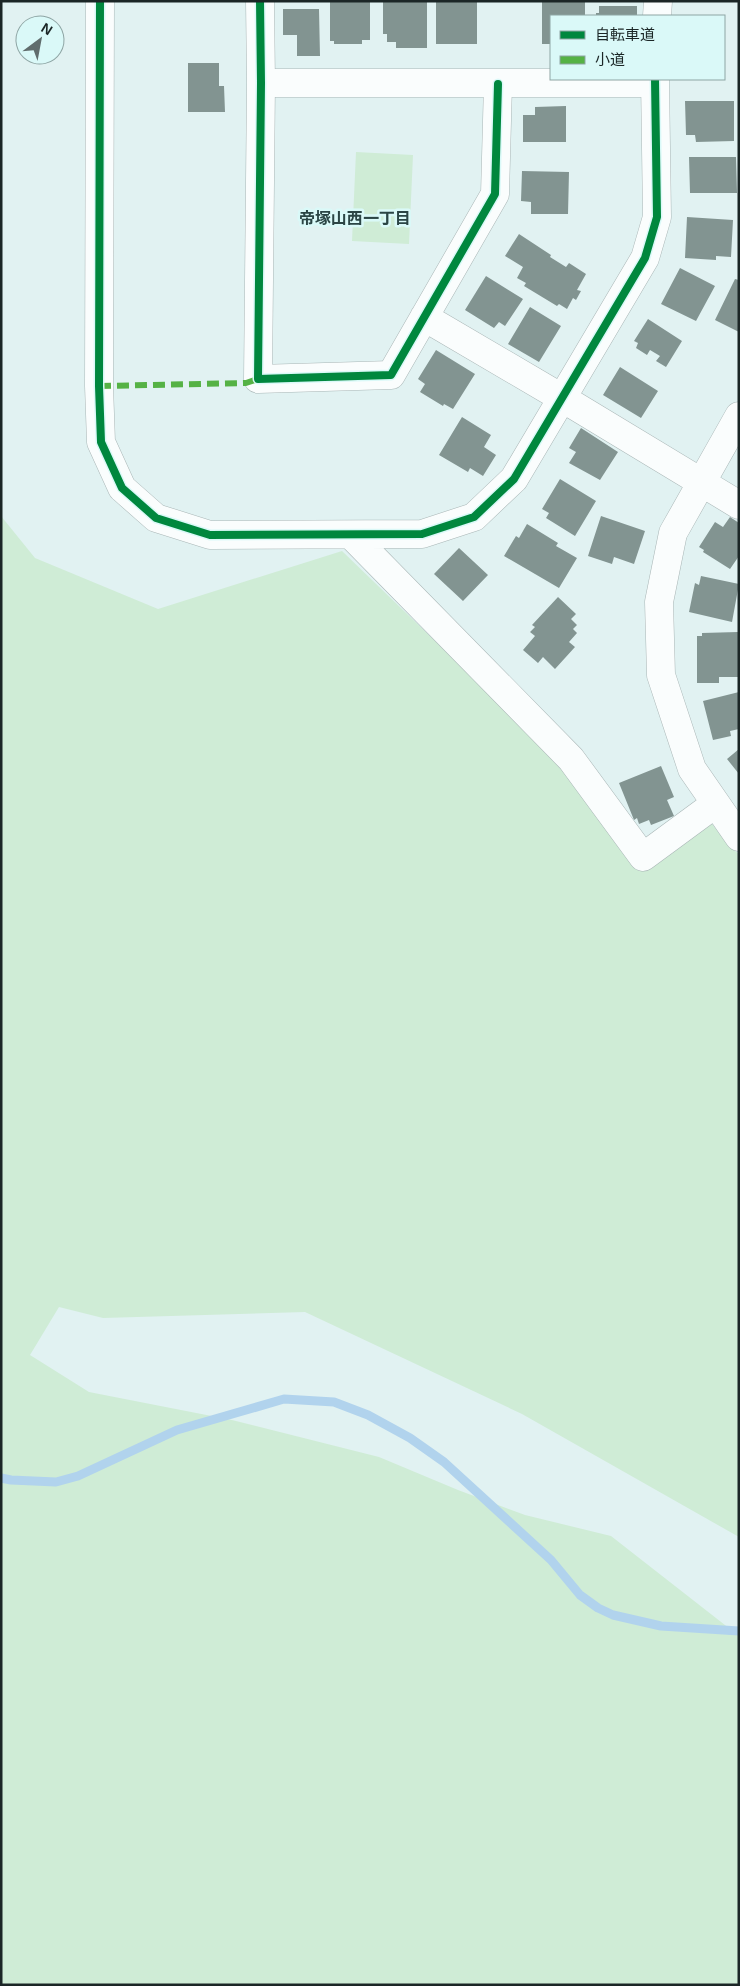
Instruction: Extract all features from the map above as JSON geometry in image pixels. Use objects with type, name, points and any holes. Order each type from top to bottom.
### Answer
[{"type":"street","points":[[100,1],[99,386],[101,442],[122,488],[156,518],[210,535],[422,534],[474,517],[514,479],[644,258],[657,217],[655,81],[498,84],[262,83]]},
{"type":"street","points":[[260,1],[262,83],[258,379],[391,375],[496,194],[498,84]]},
{"type":"street","points":[[657,15],[658,1]]},
{"type":"street","points":[[424,317],[739,505]]},
{"type":"street","points":[[739,416],[673,533],[659,602],[661,675],[692,769],[739,837]]},
{"type":"street","points":[[351,534],[571,759],[643,857],[716,804]]},
{"type":"green space","points":[[356,152],[413,155],[409,244],[352,241]]},
{"type":"green space","points":[[1,516],[35,558],[158,609],[342,551],[559,761],[639,871],[709,820],[730,847],[739,854],[739,1537],[522,1414],[305,1312],[103,1318],[59,1307],[30,1355],[89,1392],[232,1420],[379,1457],[458,1490],[525,1515],[611,1536],[739,1636],[739,1985],[1,1985]]},
{"type":"building","points":[[477,1],[477,44],[436,44],[436,2]]},
{"type":"building","points":[[542,1],[585,1],[585,15],[550,15],[550,44],[542,44]]},
{"type":"building","points":[[330,2],[370,2],[370,40],[362,40],[362,44],[334,44],[334,41],[330,41]]},
{"type":"building","points":[[383,2],[427,2],[427,48],[396,48],[396,42],[387,42],[387,34],[383,34]]},
{"type":"building","points":[[599,6],[637,6],[637,15],[596,15],[596,13],[599,13]]},
{"type":"building","points":[[283,9],[319,9],[320,56],[297,56],[297,35],[283,35]]},
{"type":"building","points":[[188,63],[219,63],[219,86],[224,86],[225,112],[188,112]]},
{"type":"building","points":[[685,101],[734,101],[734,141],[696,142],[695,135],[686,135]]},
{"type":"building","points":[[566,106],[566,142],[523,142],[523,115],[535,115],[535,107]]},
{"type":"building","points":[[689,157],[736,157],[737,193],[690,193]]},
{"type":"building","points":[[522,171],[569,172],[568,214],[531,214],[531,202],[521,201]]},
{"type":"building","points":[[687,217],[733,220],[731,257],[716,256],[716,260],[685,258]]},
{"type":"building","points":[[519,234],[566,267],[569,263],[586,274],[577,290],[581,291],[576,300],[573,298],[567,309],[559,304],[557,306],[524,286],[526,283],[517,278],[523,267],[505,256]]},
{"type":"building","points":[[680,268],[715,286],[696,321],[661,304]]},
{"type":"building","points":[[486,276],[523,299],[505,326],[499,322],[494,328],[465,310]]},
{"type":"building","points":[[735,279],[739,280],[739,332],[715,320]]},
{"type":"building","points":[[530,307],[561,326],[539,362],[508,344]]},
{"type":"building","points":[[648,319],[682,341],[666,367],[656,361],[660,356],[650,350],[647,355],[636,348],[638,343],[634,341]]},
{"type":"building","points":[[436,350],[475,374],[453,409],[444,404],[443,406],[420,392],[425,384],[418,379]]},
{"type":"building","points":[[620,367],[658,391],[641,418],[603,395]]},
{"type":"building","points":[[462,417],[491,435],[484,447],[496,455],[483,476],[470,468],[468,472],[439,455]]},
{"type":"building","points":[[581,428],[618,452],[600,480],[569,463],[576,452],[569,448]]},
{"type":"building","points":[[560,479],[596,501],[575,536],[546,518],[549,513],[542,509]]},
{"type":"building","points":[[601,516],[645,531],[634,564],[614,557],[612,564],[588,556]]},
{"type":"building","points":[[730,517],[739,523],[739,556],[730,569],[703,552],[704,550],[699,547],[715,522],[723,527]]},
{"type":"building","points":[[527,524],[558,543],[556,546],[577,558],[559,588],[504,556],[516,536],[519,538]]},
{"type":"building","points":[[459,548],[488,575],[463,601],[434,574]]},
{"type":"building","points":[[701,576],[739,584],[732,622],[689,612],[695,583],[699,585]]},
{"type":"building","points":[[558,597],[576,614],[571,619],[577,625],[573,629],[577,633],[569,642],[575,647],[555,669],[543,657],[538,663],[523,650],[535,636],[530,632],[535,627],[532,625]]},
{"type":"building","points":[[738,632],[739,677],[719,677],[719,683],[697,683],[697,636],[702,636],[702,633]]},
{"type":"building","points":[[739,692],[739,729],[730,731],[731,736],[713,740],[703,701]]},
{"type":"building","points":[[739,749],[739,774],[727,759]]},
{"type":"building","points":[[661,766],[674,797],[667,800],[674,816],[651,825],[649,820],[639,824],[637,818],[634,820],[619,783]]},
{"type":"waterway","points":[[1,1478],[56,1482],[78,1476],[177,1430],[284,1399],[334,1402],[368,1415],[410,1438],[444,1462],[551,1560],[580,1595],[598,1608],[613,1615],[661,1626],[739,1631]]},
{"type":"marked path","points":[[99,386],[246,383],[258,379]]},
{"type":"cycle path","points":[[100,1],[99,386],[101,442],[122,488],[156,518],[210,535],[422,534],[474,517],[514,479],[645,258],[657,217],[655,80]]},
{"type":"cycle path","points":[[260,1],[258,379],[391,375],[495,194],[498,84]]},
{"type":"district","name":"帝塚山西一丁目","points":[[355,218]]}]
